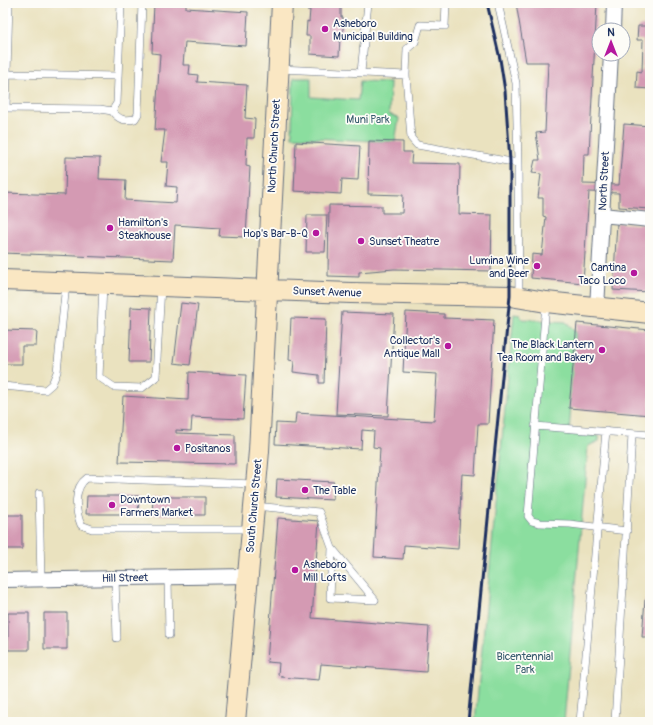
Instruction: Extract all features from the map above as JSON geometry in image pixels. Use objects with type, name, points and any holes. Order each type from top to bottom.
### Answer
[{"type":"street","name":"North Church Street","points":[[266,290],[282,3]]},
{"type":"street","points":[[613,22],[614,3]]},
{"type":"street","name":"North Street","points":[[597,308],[611,62]]},
{"type":"street","points":[[602,216],[650,220]]},
{"type":"street","name":"Sunset Avenue","points":[[3,280],[266,290],[520,297],[546,302],[597,308],[650,312]]},
{"type":"street","name":"South Church Street","points":[[235,722],[256,484],[266,290]]},
{"type":"street","name":"Hill Street","points":[[3,580],[248,576]]},
{"type":"lane","points":[[9,3],[7,74],[4,108],[112,110],[118,118],[127,121],[135,119],[138,114],[142,3]]},
{"type":"lane","points":[[112,110],[117,103],[121,3]]},
{"type":"lane","points":[[362,72],[368,3]]},
{"type":"lane","points":[[446,3],[445,26],[420,25],[415,42],[407,49],[406,75],[411,138],[417,145],[518,163]]},
{"type":"lane","points":[[498,3],[516,83],[520,297]]},
{"type":"lane","points":[[278,69],[406,75]]},
{"type":"lane","points":[[7,74],[118,76]]},
{"type":"lane","points":[[3,386],[45,390],[52,384],[57,372],[66,282]]},
{"type":"lane","points":[[103,283],[99,378],[114,388],[142,388],[156,377],[161,285]]},
{"type":"lane","points":[[546,302],[528,516],[532,521],[540,523],[570,524],[627,531]]},
{"type":"lane","points":[[535,426],[650,435]]},
{"type":"lane","points":[[580,722],[599,528],[606,432]]},
{"type":"lane","points":[[615,722],[632,434]]},
{"type":"lane","points":[[252,529],[92,529],[81,524],[77,516],[78,489],[82,482],[87,478],[256,484]]},
{"type":"lane","points":[[39,493],[40,580]]},
{"type":"lane","points":[[254,506],[319,512],[332,548],[375,600],[330,598],[332,548]]},
{"type":"lane","points":[[168,577],[169,635]]},
{"type":"lane","points":[[115,578],[117,638]]},
{"type":"green space","name":"Muni Park","points":[[293,78],[311,78],[311,97],[358,100],[360,81],[390,82],[389,114],[399,118],[395,142],[292,137]]},
{"type":"green space","name":"Bicentennial Park","points":[[514,314],[520,315],[522,319],[566,322],[576,332],[569,434],[599,436],[599,441],[588,446],[564,722],[475,722]]},
{"type":"building","points":[[154,3],[186,4],[186,8],[248,12],[246,46],[185,42],[183,65],[190,65],[189,74],[198,75],[197,82],[247,85],[245,118],[255,119],[254,138],[247,138],[246,166],[250,167],[246,237],[219,236],[220,228],[175,225],[173,260],[3,253],[3,193],[65,195],[66,157],[100,158],[99,179],[126,180],[125,200],[176,203],[177,187],[166,186],[168,162],[161,162],[165,130],[155,130],[160,54],[152,53]]},
{"type":"building","name":"Asheboro Municipal Building","points":[[307,3],[341,3],[343,37],[340,37],[339,56],[310,54],[310,36],[306,36],[307,21],[309,22],[310,10],[307,10]]},
{"type":"building","points":[[516,3],[597,3],[596,22],[591,22],[591,62],[594,62],[589,154],[584,154],[583,184],[619,185],[624,124],[650,126],[650,209],[619,207],[619,193],[589,192],[583,283],[531,278],[532,254],[542,255],[546,217],[543,216],[543,198],[538,198],[541,174],[532,173],[535,160],[540,160],[536,133],[545,132],[548,62],[526,62]]},
{"type":"building","points":[[638,26],[650,26],[650,89],[636,88],[637,71],[642,72],[643,40],[637,40]]},
{"type":"building","points":[[369,141],[403,142],[403,152],[412,152],[411,163],[460,164],[459,214],[492,215],[491,271],[394,269],[359,272],[359,277],[328,276],[329,205],[382,206],[382,213],[402,213],[403,195],[368,194]]},
{"type":"building","points":[[296,142],[360,146],[358,180],[342,179],[341,194],[294,191]]},
{"type":"building","name":"Hop's Bar-B-Q","points":[[307,215],[327,215],[325,252],[306,252]]},
{"type":"building","points":[[617,223],[650,225],[650,292],[613,290]]},
{"type":"building","points":[[181,303],[198,305],[190,365],[174,363]]},
{"type":"building","points":[[131,307],[151,308],[149,362],[129,362]]},
{"type":"building","points":[[342,312],[394,314],[388,416],[336,414]]},
{"type":"building","points":[[406,312],[444,314],[444,318],[494,320],[488,424],[478,424],[475,475],[462,474],[458,549],[404,545],[403,559],[374,557],[380,448],[373,447],[374,431],[362,430],[361,449],[275,444],[276,423],[295,424],[296,413],[434,421],[437,374],[403,372]]},
{"type":"building","points":[[291,318],[326,319],[324,383],[319,383],[319,375],[293,372],[294,361],[289,360]]},
{"type":"building","points":[[577,323],[650,330],[650,415],[569,408]]},
{"type":"building","points":[[3,330],[37,331],[36,346],[22,346],[22,364],[3,364]]},
{"type":"building","points":[[189,372],[246,375],[243,419],[192,417],[191,431],[176,430],[176,433],[235,435],[235,464],[119,462],[123,396],[188,400]]},
{"type":"building","name":"The Table","points":[[277,479],[334,482],[333,500],[276,497]]},
{"type":"building","name":"Downtown Farmers Market","points":[[87,496],[139,496],[138,514],[86,514]]},
{"type":"building","points":[[153,497],[205,497],[205,515],[152,515]]},
{"type":"building","points":[[3,515],[22,515],[22,549],[3,549]]},
{"type":"building","name":"Asheboro Mill Lofts","points":[[278,518],[319,521],[312,618],[429,627],[426,672],[321,664],[319,680],[281,677],[278,675],[279,663],[267,662]]},
{"type":"building","points":[[645,600],[650,600],[650,637],[642,637]]},
{"type":"building","points":[[8,613],[29,613],[29,650],[8,650]]},
{"type":"building","points":[[44,613],[67,613],[67,649],[44,649]]},
{"type":"railway","points":[[468,722],[510,296],[510,161],[505,91],[500,59],[487,3]]},
{"type":"place","name":"Asheboro Municipal Building","points":[[325,29]]},
{"type":"place","name":"Hamilton's Steakhouse","points":[[110,228]]},
{"type":"place","name":"Hop's Bar-B-Q","points":[[316,233]]},
{"type":"place","name":"Sunset Theatre","points":[[361,241]]},
{"type":"place","name":"Lumina Wine and Beer","points":[[537,266]]},
{"type":"place","name":"Cantina Taco Loco","points":[[634,273]]},
{"type":"place","name":"Collector's Antique Mall","points":[[448,346]]},
{"type":"place","name":"The Black Lantern Tea Room and Bakery","points":[[602,350]]},
{"type":"place","name":"Positanos","points":[[177,448]]},
{"type":"place","name":"The Table","points":[[305,490]]},
{"type":"place","name":"Downtown Farmers Market","points":[[112,505]]},
{"type":"place","name":"Asheboro Mill Lofts","points":[[295,570]]}]
